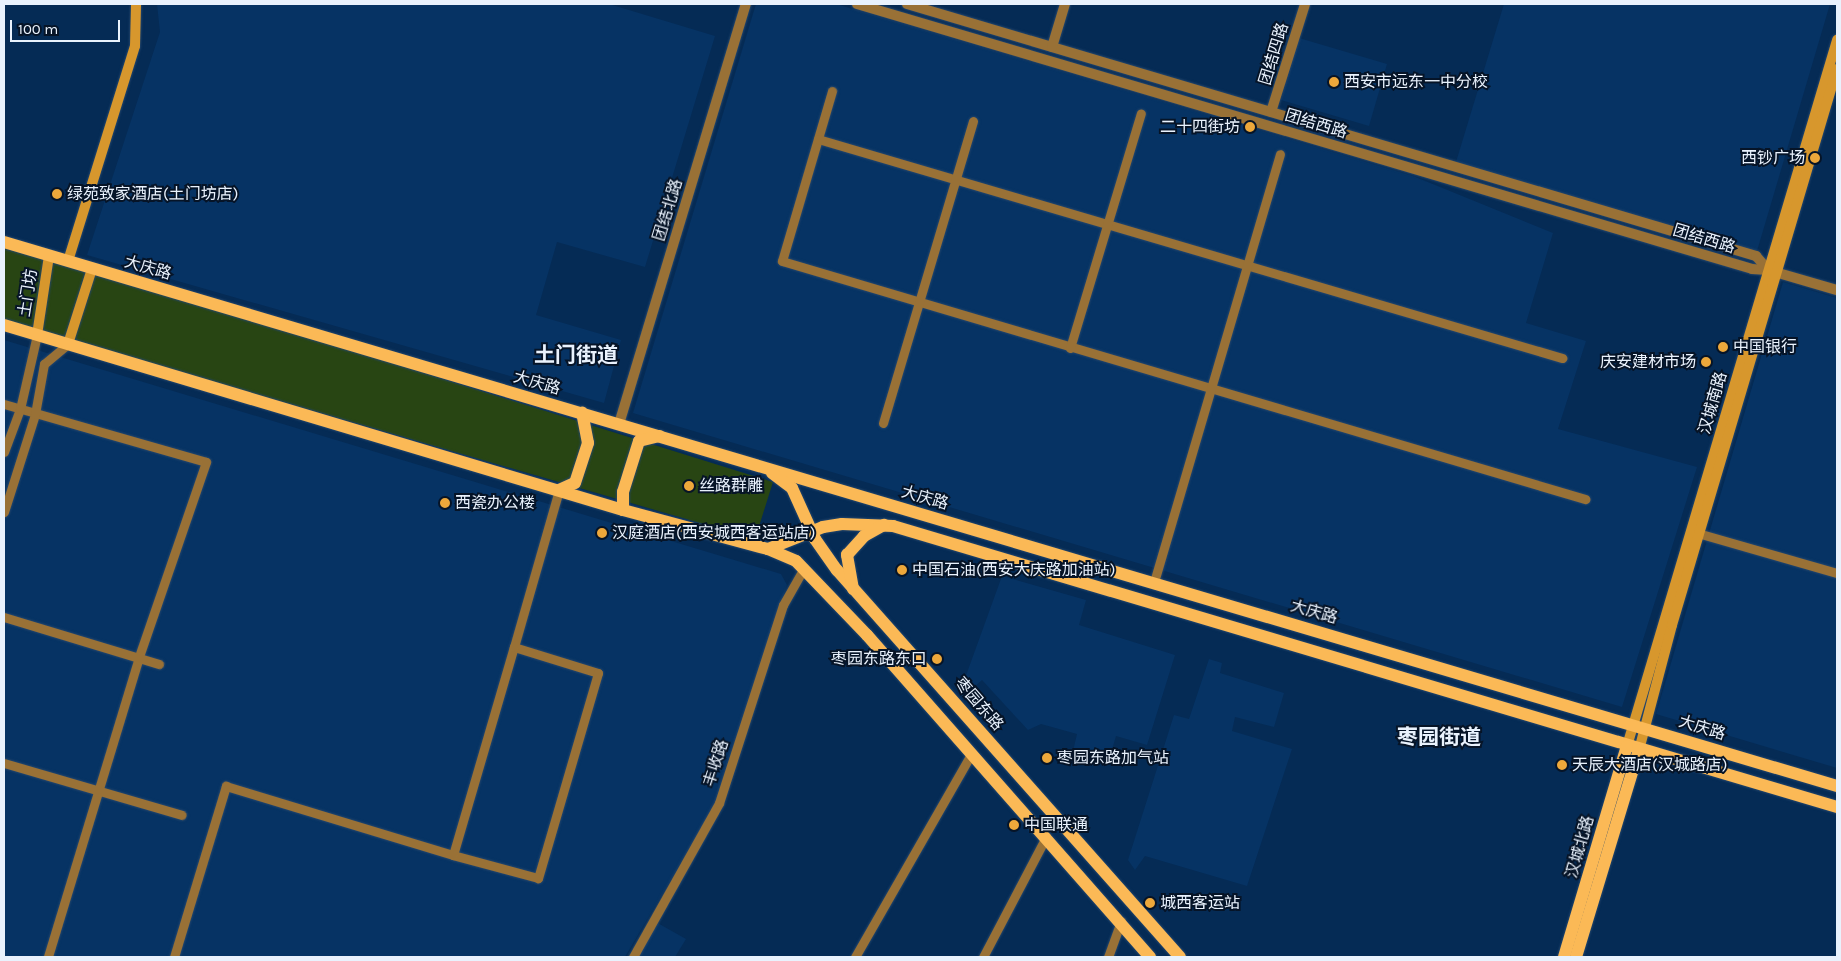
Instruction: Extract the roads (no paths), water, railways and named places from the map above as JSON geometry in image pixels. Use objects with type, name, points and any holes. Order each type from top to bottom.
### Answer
[{"type":"main road","points":[[68,262],[134,46],[136,4]]},
{"type":"main road","name":"汉城南路","points":[[1633,748],[1837,40]]},
{"type":"main road","name":"汉城南路","points":[[1772,271],[1837,69]]},
{"type":"main road","name":"大庆路","points":[[4,242],[1837,786]]},
{"type":"main road","name":"土门坊","points":[[37,335],[49,256]]},
{"type":"main road","points":[[68,344],[92,269]]},
{"type":"main road","points":[[4,325],[623,510],[768,549],[804,568],[972,753],[1150,957]]},
{"type":"main road","points":[[559,490],[575,483],[588,442],[582,413]]},
{"type":"main road","points":[[623,510],[623,492],[639,441],[659,436]]},
{"type":"main road","name":"枣园东路","points":[[764,468],[792,488],[812,530],[837,570],[853,589],[1180,957]]},
{"type":"main road","points":[[926,535],[931,516]]},
{"type":"main road","points":[[768,549],[812,530],[842,524],[885,524],[1633,748],[1837,807]]},
{"type":"main road","points":[[853,589],[847,555],[864,536],[885,524]]},
{"type":"main road","name":"汉城北路","points":[[1564,957],[1633,748]]},
{"type":"main road","name":"汉城北路","points":[[1576,957],[1633,748]]},
{"type":"street","name":"团结北路","points":[[619,424],[746,4]]},
{"type":"street","name":"团结西路","points":[[857,4],[1752,269],[1772,271],[1837,290]]},
{"type":"street","name":"团结西路","points":[[907,4],[1756,256],[1772,271]]},
{"type":"street","points":[[1052,47],[1065,4]]},
{"type":"street","name":"团结四路","points":[[1271,112],[1305,4]]},
{"type":"street","points":[[832,91],[782,261],[1585,500]]},
{"type":"street","points":[[1070,348],[1141,113]]},
{"type":"street","points":[[883,423],[973,121]]},
{"type":"street","points":[[818,138],[1562,358]]},
{"type":"street","points":[[1154,582],[1280,154]]},
{"type":"street","points":[[4,452],[20,409],[37,335]]},
{"type":"street","points":[[4,512],[35,414],[44,364],[68,344]]},
{"type":"street","points":[[4,404],[206,462],[139,657],[48,957]]},
{"type":"street","points":[[453,855],[559,490]]},
{"type":"street","points":[[1696,533],[1837,573]]},
{"type":"street","name":"丰收路","points":[[632,957],[719,803],[783,605],[804,568]]},
{"type":"street","points":[[4,617],[159,664]]},
{"type":"street","points":[[174,957],[226,786],[453,855],[538,878],[598,673],[514,647]]},
{"type":"street","points":[[855,957],[972,753]]},
{"type":"street","points":[[4,763],[182,816]]},
{"type":"street","points":[[982,957],[1046,837]]},
{"type":"street","points":[[1108,957],[1121,922]]},
{"type":"place","name":"西安市远东一中分校","points":[[1334,82]]},
{"type":"place","name":"二十四街坊","points":[[1250,127]]},
{"type":"place","name":"西钞广场","points":[[1815,158]]},
{"type":"place","name":"绿苑致家酒店(土门坊店)","points":[[57,194]]},
{"type":"place","name":"中国银行","points":[[1723,347]]},
{"type":"place","name":"庆安建材市场","points":[[1706,362]]},
{"type":"place","name":"丝路群雕","points":[[689,486]]},
{"type":"place","name":"西瓷办公楼","points":[[445,503]]},
{"type":"place","name":"汉庭酒店(西安城西客运站店)","points":[[602,533]]},
{"type":"place","name":"中国石油(西安大庆路加油站)","points":[[902,570]]},
{"type":"place","name":"枣园东路东口","points":[[937,659]]},
{"type":"place","name":"枣园东路加气站","points":[[1047,758]]},
{"type":"place","name":"天辰大酒店(汉城路店)","points":[[1562,765]]},
{"type":"place","name":"中国联通","points":[[1014,825]]},
{"type":"place","name":"城西客运站","points":[[1150,903]]},
{"type":"district","name":"土门街道","points":[[576,355]]},
{"type":"district","name":"枣园街道","points":[[1439,737]]}]
